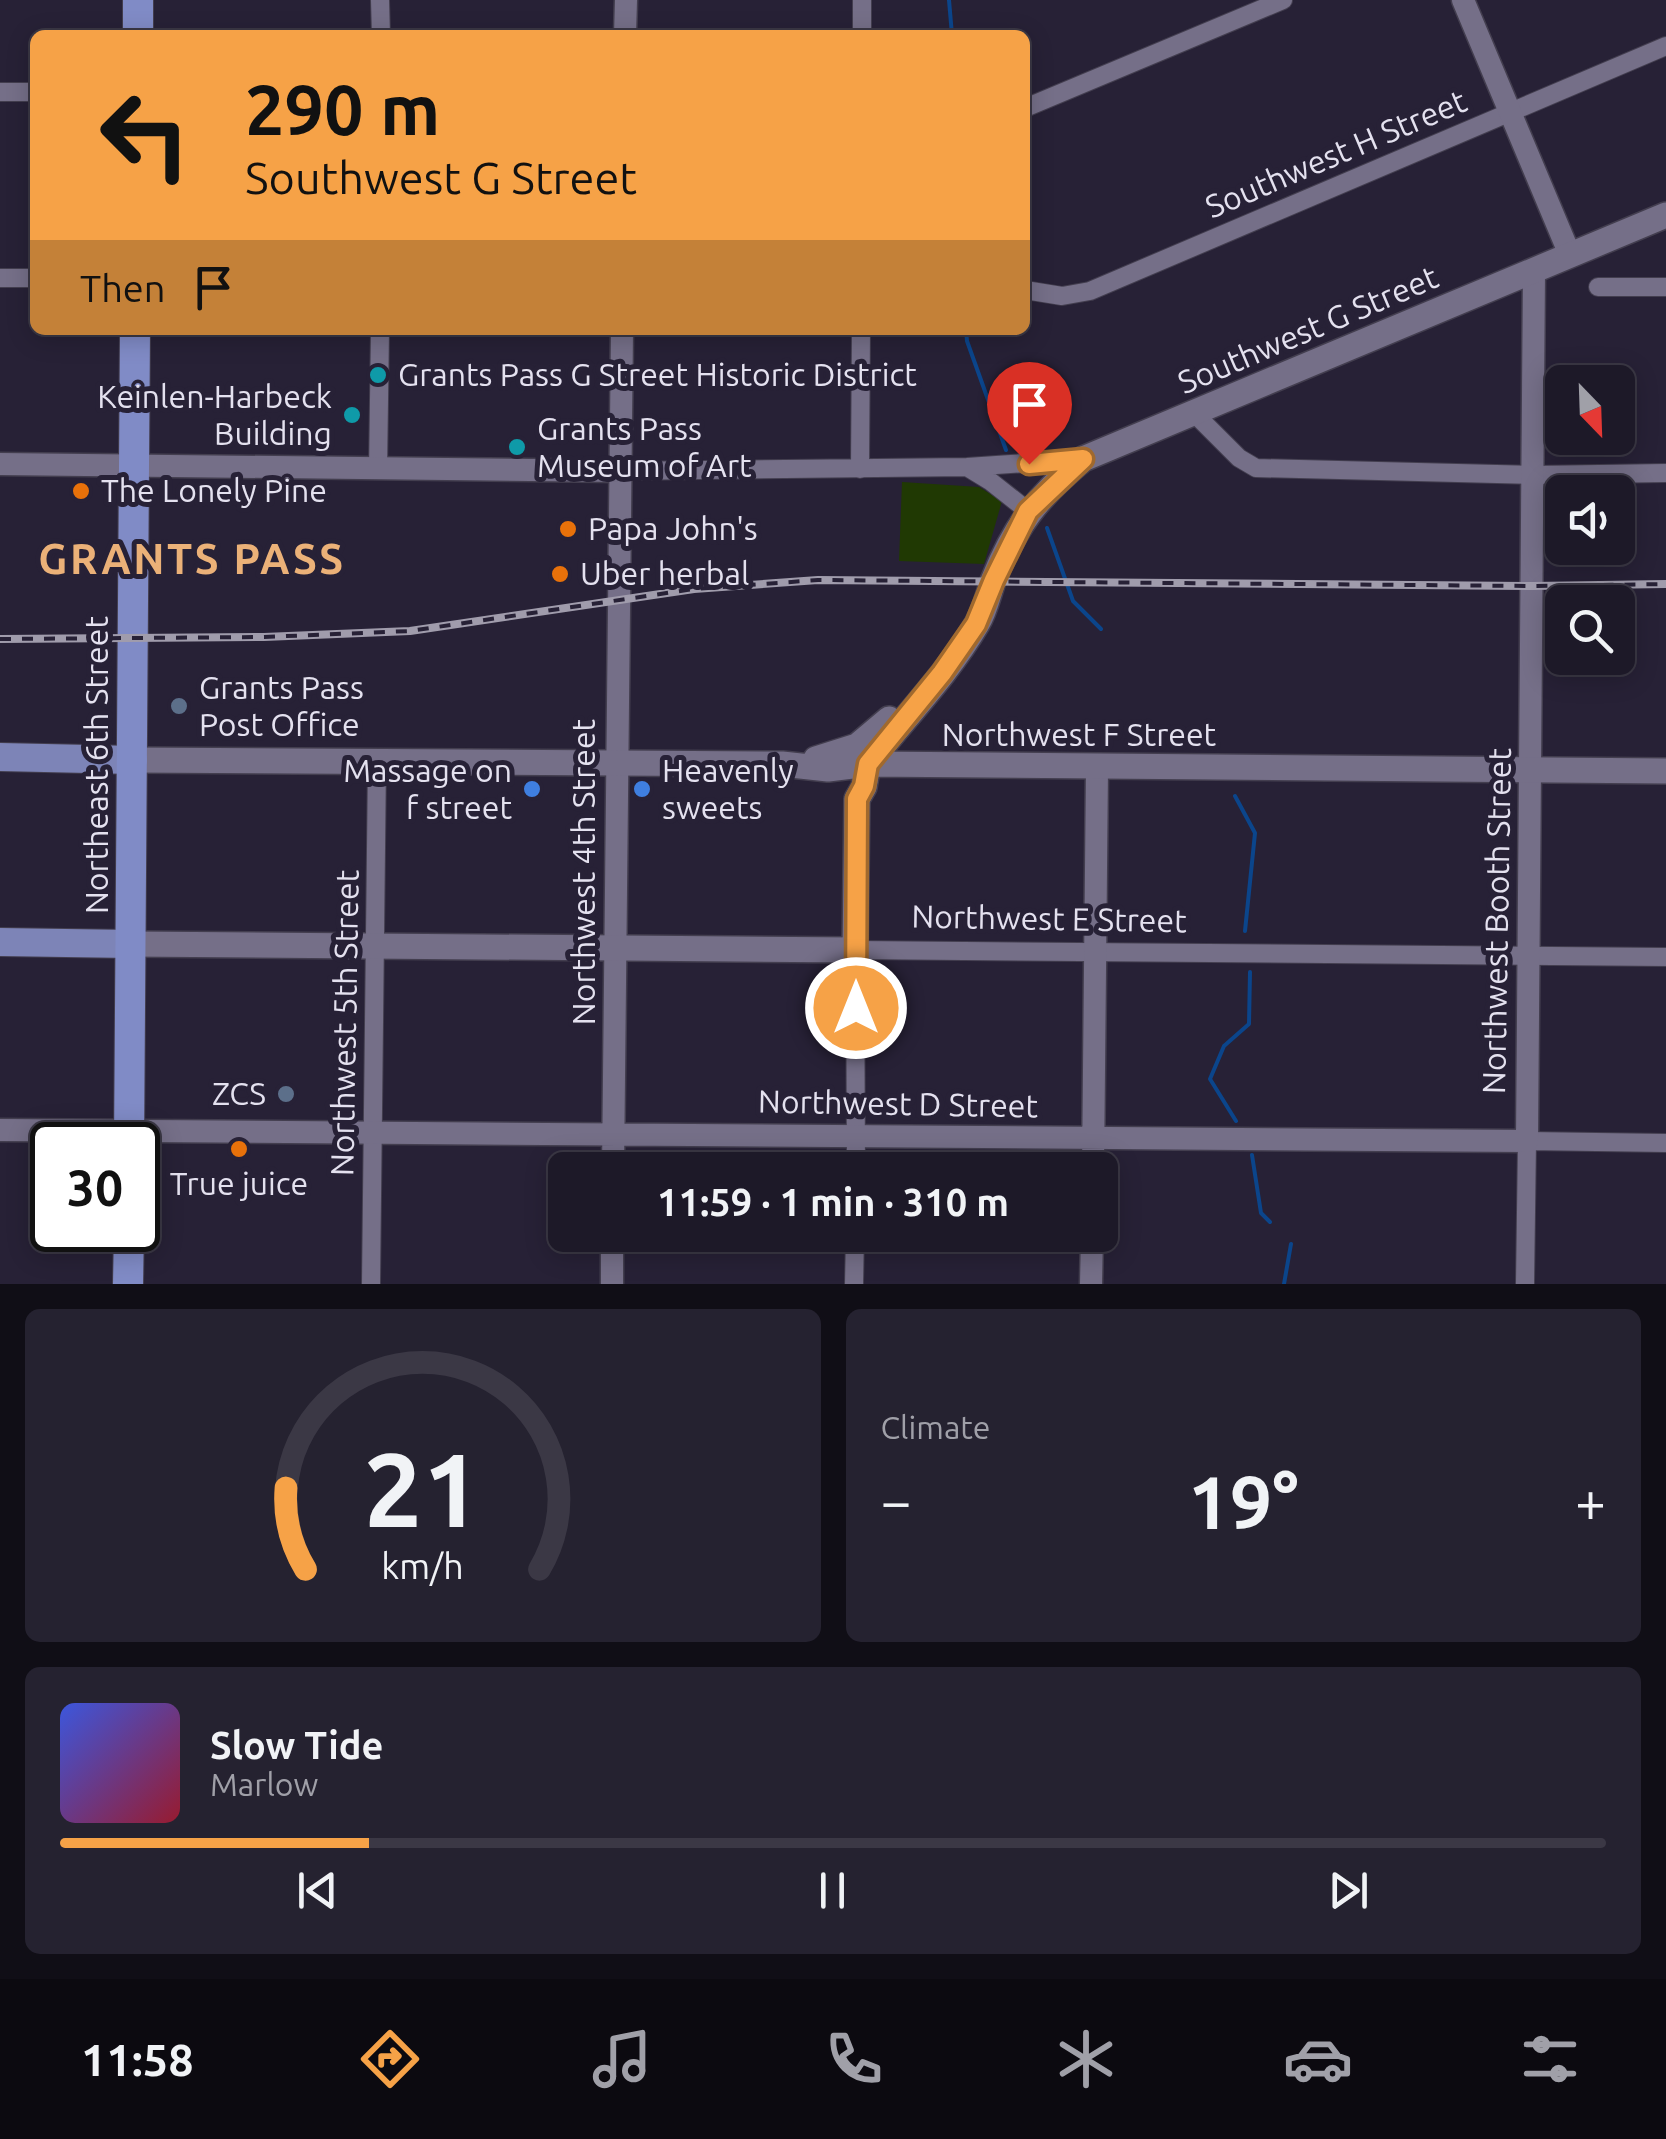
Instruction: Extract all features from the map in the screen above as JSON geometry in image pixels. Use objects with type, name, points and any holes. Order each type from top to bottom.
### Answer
[{"type":"highway","points":[[138,0],[138,30]]},
{"type":"highway","name":"Northeast 6th Street","points":[[130,1122],[135,335]]},
{"type":"highway","points":[[128,1284],[129,1252]]},
{"type":"main road","name":"Southwest G Street","points":[[1083,459],[1666,215]]},
{"type":"main road","points":[[855,950],[857,799],[868,764],[963,645],[984,611],[994,580],[1028,511],[1083,459]]},
{"type":"main road","points":[[782,764],[832,755],[868,739],[963,645]]},
{"type":"main road","points":[[905,718],[907,742],[921,766]]},
{"type":"main road","points":[[0,758],[133,760]]},
{"type":"main road","name":"Northwest F Street","points":[[133,760],[782,764],[837,769],[868,764],[1666,771]]},
{"type":"main road","points":[[837,769],[857,799]]},
{"type":"main road","points":[[0,942],[131,944]]},
{"type":"main road","name":"Northwest E Street","points":[[131,944],[855,950]]},
{"type":"street","points":[[380,0],[381,30]]},
{"type":"street","points":[[625,30],[626,0]]},
{"type":"street","points":[[862,0],[862,30]]},
{"type":"street","points":[[1030,106],[1283,0]]},
{"type":"street","points":[[1462,0],[1570,256]]},
{"type":"street","name":"Southwest H Street","points":[[1030,291],[1062,296],[1090,291],[1666,46]]},
{"type":"street","points":[[0,92],[30,92]]},
{"type":"street","name":"Northwest Booth Street","points":[[1525,1284],[1534,271]]},
{"type":"street","points":[[0,278],[30,278]]},
{"type":"street","points":[[1598,287],[1666,287]]},
{"type":"street","points":[[378,470],[380,335]]},
{"type":"street","name":"Northwest 4th Street","points":[[614,1152],[622,335]]},
{"type":"street","points":[[860,468],[861,335]]},
{"type":"street","points":[[1194,413],[1240,458],[1256,468],[1532,475],[1666,473]]},
{"type":"street","name":"Southwest G Street","points":[[0,464],[621,471],[967,467],[1083,459]]},
{"type":"street","points":[[967,467],[1028,511]]},
{"type":"street","name":"Northwest 5th Street","points":[[372,1284],[377,762]]},
{"type":"street","points":[[1093,1152],[1097,768]]},
{"type":"street","points":[[855,950],[856,1152]]},
{"type":"street","name":"Northwest E Street","points":[[855,950],[1666,956]]},
{"type":"street","name":"Northwest D Street","points":[[0,1130],[30,1132]]},
{"type":"street","name":"Northwest D Street","points":[[160,1137],[373,1133],[1666,1143]]},
{"type":"street","points":[[612,1252],[612,1284]]},
{"type":"street","points":[[854,1252],[854,1284]]},
{"type":"street","points":[[1091,1284],[1092,1252]]},
{"type":"green space","points":[[902,482],[979,487],[1002,501],[984,564],[899,561]]},
{"type":"waterway","points":[[949,0],[952,30]]},
{"type":"waterway","points":[[966,335],[1006,450]]},
{"type":"waterway","points":[[1047,528],[1073,601],[1101,629]]},
{"type":"waterway","points":[[1235,796],[1255,833],[1245,931]]},
{"type":"waterway","points":[[1236,1121],[1210,1079],[1224,1046],[1249,1024],[1250,972]]},
{"type":"waterway","points":[[1252,1155],[1261,1213],[1270,1222]]},
{"type":"waterway","points":[[1284,1284],[1291,1244]]},
{"type":"railway","points":[[0,639],[264,637],[410,631],[694,589],[818,580],[1666,584]]},
{"type":"place","name":"Grants Pass G Street Historic District","points":[[378,375]]},
{"type":"place","name":"Keinlen-Harbeck Building","points":[[352,415]]},
{"type":"place","name":"Grants Pass Museum of Art","points":[[517,447]]},
{"type":"place","name":"The Lonely Pine","points":[[81,491]]},
{"type":"place","name":"Papa John's","points":[[568,529]]},
{"type":"place","name":"Uber herbal","points":[[560,574]]},
{"type":"place","name":"Grants Pass Post Office","points":[[179,706]]},
{"type":"place","name":"Massage on f street","points":[[532,789]]},
{"type":"place","name":"Heavenly sweets","points":[[642,789]]},
{"type":"place","name":"ZCS","points":[[286,1094]]},
{"type":"place","name":"True juice","points":[[239,1149]]},
{"type":"district","name":"GRANTS PASS","points":[[192,559]]},
{"type":"route","points":[[856,1008],[857,799],[868,764],[963,645],[984,611],[994,580],[1028,511],[1083,459],[1029,464]]}]
